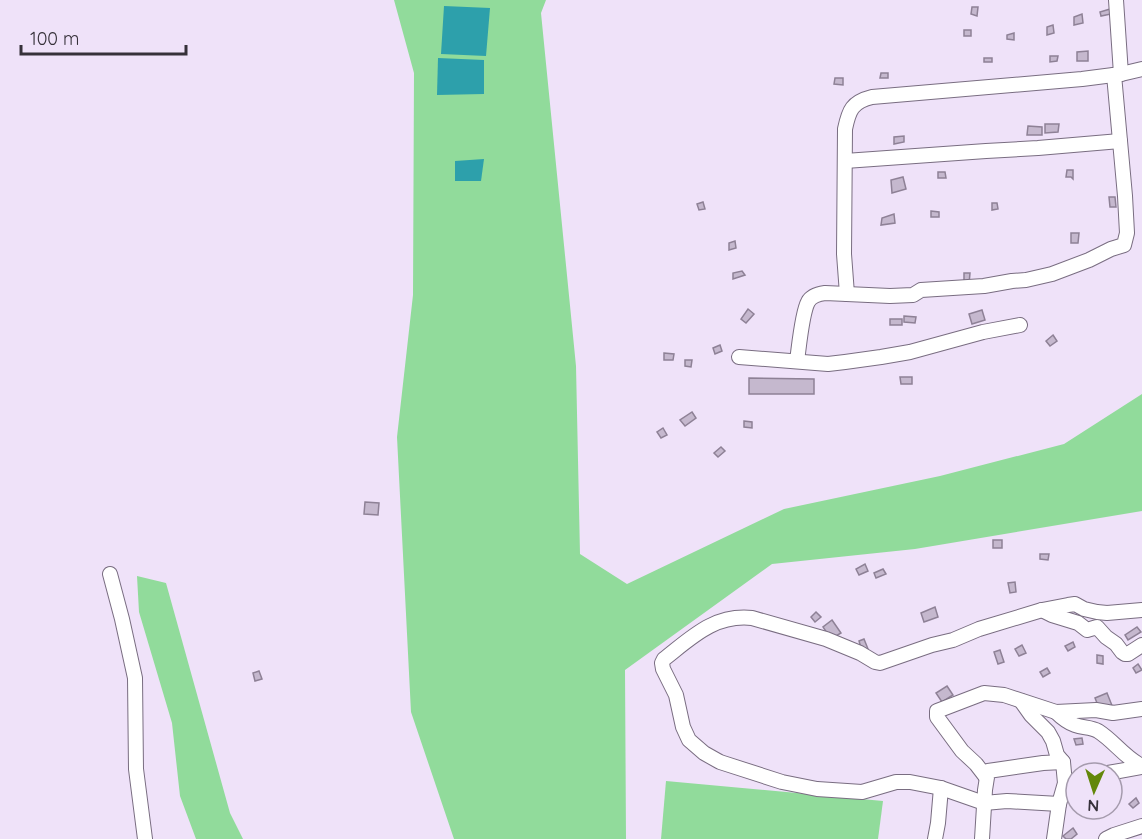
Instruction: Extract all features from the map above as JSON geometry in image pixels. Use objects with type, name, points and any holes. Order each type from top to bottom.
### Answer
[{"type":"street","points":[[797,361],[807,303],[817,295],[825,293],[913,295],[921,290],[984,286],[1026,280],[1052,274],[1121,247],[1125,243],[1127,233],[1120,141],[1116,0]]},
{"type":"street","points":[[847,294],[844,254],[845,129],[849,111],[862,100],[1082,79],[1118,75],[1142,69]]},
{"type":"street","points":[[845,161],[1120,141]]},
{"type":"street","points":[[739,357],[828,364],[910,352],[1020,325]]},
{"type":"street","points":[[110,574],[123,619],[135,678],[136,769],[145,839]]},
{"type":"street","points":[[1059,804],[1007,801],[984,803],[941,788],[910,782],[896,782],[862,792],[817,789],[782,782],[720,762],[704,753],[689,740],[682,728],[676,695],[662,663],[701,630],[721,621],[741,617],[826,639],[880,663],[953,640],[979,629],[1068,604],[1107,613],[1142,610]]},
{"type":"street","points":[[1042,610],[1078,623],[1087,630],[1097,627],[1125,654],[1142,645]]},
{"type":"street","points":[[987,777],[962,751],[937,717],[937,711],[984,693],[1004,695],[1062,713],[1096,710],[1113,713],[1142,709]]},
{"type":"street","points":[[1021,701],[1048,732],[1064,765]]},
{"type":"street","points":[[1056,712],[1065,721],[1076,726],[1097,730],[1142,767]]},
{"type":"street","points":[[982,839],[988,771],[1063,762]]},
{"type":"street","points":[[1124,770],[1142,767]]},
{"type":"street","points":[[935,839],[941,788]]},
{"type":"street","points":[[1055,838],[1059,804],[1064,794]]},
{"type":"street","points":[[1111,838],[1142,826]]},
{"type":"green space","points":[[394,0],[546,0],[541,13],[576,366],[580,554],[627,584],[784,509],[940,476],[1064,444],[1142,394],[1142,511],[915,549],[772,564],[625,670],[626,839],[454,839],[411,712],[397,437],[413,295],[414,73]]},
{"type":"green space","points":[[137,576],[166,583],[230,813],[243,839],[196,839],[180,796],[172,723],[139,612]]},
{"type":"green space","points":[[666,781],[883,801],[878,839],[661,839]]},
{"type":"water","points":[[444,6],[490,8],[486,56],[441,54]]},
{"type":"water","points":[[438,58],[484,60],[484,94],[437,95]]},
{"type":"water","points":[[484,159],[481,181],[455,181],[455,161]]},
{"type":"building","points":[[972,7],[978,7],[977,16],[971,14]]},
{"type":"building","points":[[1110,9],[1111,14],[1101,16],[1100,12]]},
{"type":"building","points":[[1082,14],[1083,23],[1074,25],[1074,17]]},
{"type":"building","points":[[1053,25],[1054,33],[1047,35],[1047,27]]},
{"type":"building","points":[[964,30],[971,30],[971,36],[964,36]]},
{"type":"building","points":[[1014,33],[1014,40],[1007,39],[1007,35]]},
{"type":"building","points":[[1088,51],[1088,61],[1077,61],[1077,52]]},
{"type":"building","points":[[1050,56],[1058,56],[1057,61],[1050,62]]},
{"type":"building","points":[[984,58],[992,58],[992,62],[984,62]]},
{"type":"building","points":[[881,73],[888,73],[888,78],[880,78]]},
{"type":"building","points":[[835,78],[843,78],[843,85],[834,84]]},
{"type":"building","points":[[1045,124],[1059,124],[1058,132],[1045,133]]},
{"type":"building","points":[[1028,126],[1042,127],[1042,135],[1027,135]]},
{"type":"building","points":[[904,136],[904,142],[894,144],[894,137]]},
{"type":"building","points":[[1067,170],[1073,170],[1073,179],[1066,177]]},
{"type":"building","points":[[938,172],[945,172],[946,178],[938,178]]},
{"type":"building","points":[[903,177],[906,189],[892,193],[891,180]]},
{"type":"building","points":[[1109,197],[1115,197],[1116,207],[1110,207]]},
{"type":"building","points":[[703,202],[705,209],[699,210],[697,204]]},
{"type":"building","points":[[992,203],[997,203],[998,209],[992,210]]},
{"type":"building","points":[[931,211],[939,212],[939,217],[931,217]]},
{"type":"building","points":[[894,214],[895,223],[881,225],[882,218]]},
{"type":"building","points":[[1071,233],[1079,233],[1078,243],[1071,243]]},
{"type":"building","points":[[735,241],[736,248],[729,250],[729,243]]},
{"type":"building","points":[[742,271],[745,275],[733,279],[733,273]]},
{"type":"building","points":[[964,273],[970,273],[969,284],[964,284]]},
{"type":"building","points":[[748,309],[754,314],[746,323],[741,319]]},
{"type":"building","points":[[982,310],[985,320],[972,324],[969,314]]},
{"type":"building","points":[[904,316],[916,317],[915,323],[904,322]]},
{"type":"building","points":[[890,319],[902,319],[902,325],[890,325]]},
{"type":"building","points":[[1053,335],[1057,341],[1050,346],[1046,341]]},
{"type":"building","points":[[720,345],[722,351],[715,354],[713,348]]},
{"type":"building","points":[[664,353],[674,354],[673,360],[664,360]]},
{"type":"building","points":[[685,360],[692,360],[691,367],[685,366]]},
{"type":"building","points":[[900,377],[912,377],[912,384],[901,384]]},
{"type":"building","points":[[749,378],[814,379],[814,394],[749,394]]},
{"type":"building","points":[[692,412],[696,418],[685,426],[680,420]]},
{"type":"building","points":[[744,421],[752,422],[752,428],[744,427]]},
{"type":"building","points":[[663,428],[667,435],[661,438],[657,432]]},
{"type":"building","points":[[721,447],[725,451],[718,457],[714,453]]},
{"type":"building","points":[[365,502],[379,503],[378,515],[364,514]]},
{"type":"building","points":[[993,540],[1002,540],[1002,548],[993,548]]},
{"type":"building","points":[[1040,554],[1049,554],[1048,560],[1040,559]]},
{"type":"building","points":[[865,564],[868,571],[859,575],[856,569]]},
{"type":"building","points":[[883,569],[886,574],[876,578],[874,573]]},
{"type":"building","points":[[1015,582],[1016,592],[1010,593],[1008,583]]},
{"type":"building","points":[[935,607],[938,617],[924,622],[921,613]]},
{"type":"building","points":[[816,612],[821,617],[815,622],[811,617]]},
{"type":"building","points":[[832,620],[841,633],[831,639],[823,627]]},
{"type":"building","points":[[1137,627],[1141,632],[1128,640],[1125,635]]},
{"type":"building","points":[[864,639],[868,649],[862,651],[859,641]]},
{"type":"building","points":[[1073,642],[1075,647],[1068,651],[1065,646]]},
{"type":"building","points":[[1022,645],[1026,653],[1019,656],[1015,649]]},
{"type":"building","points":[[1000,650],[1004,662],[998,664],[994,652]]},
{"type":"building","points":[[1097,655],[1103,656],[1103,664],[1097,663]]},
{"type":"building","points":[[1138,664],[1142,670],[1136,673],[1133,668]]},
{"type":"building","points":[[1047,668],[1050,673],[1043,677],[1040,672]]},
{"type":"building","points":[[259,671],[262,679],[255,681],[253,673]]},
{"type":"building","points":[[947,686],[953,695],[942,702],[936,693]]},
{"type":"building","points":[[1107,693],[1113,708],[1101,713],[1095,698]]},
{"type":"building","points":[[1082,738],[1083,744],[1076,745],[1074,739]]},
{"type":"building","points":[[1136,798],[1139,803],[1133,808],[1129,804]]},
{"type":"building","points":[[1073,828],[1077,834],[1071,839],[1066,839],[1063,836]]}]
